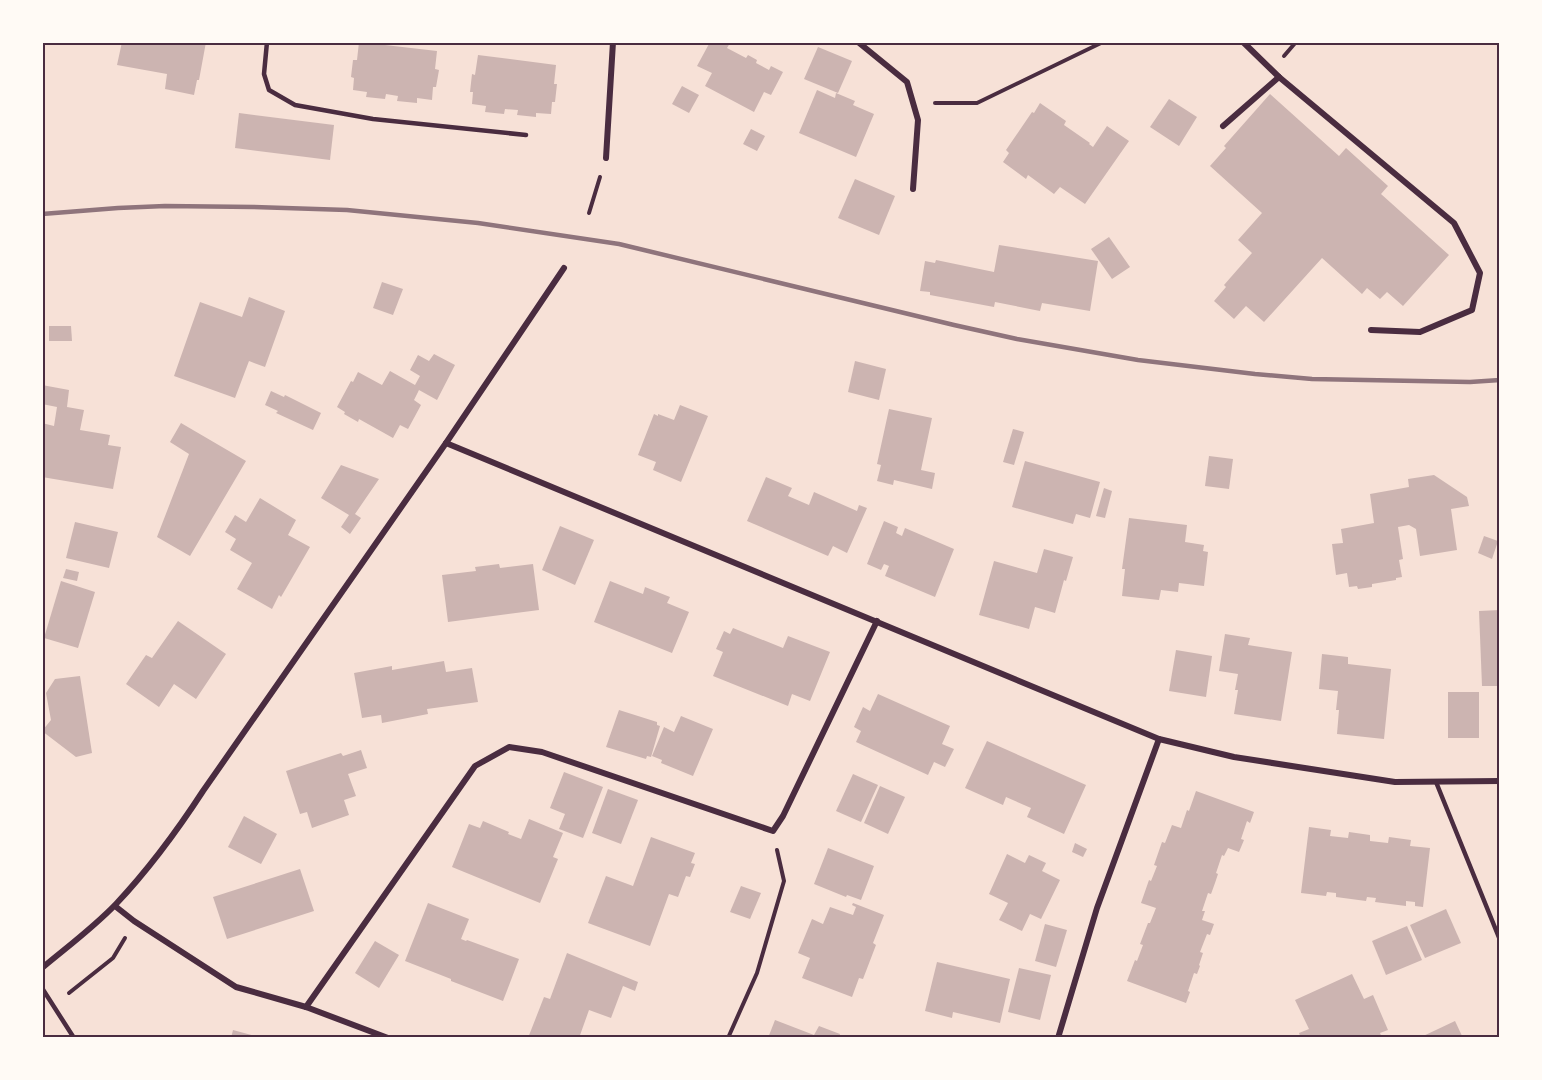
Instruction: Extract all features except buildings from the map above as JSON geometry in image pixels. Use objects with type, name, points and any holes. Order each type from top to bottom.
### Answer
[{"type":"street","points":[[606,158],[613,42]]},
{"type":"street","points":[[858,42],[907,82],[918,120],[913,189]]},
{"type":"street","points":[[1243,42],[1279,77],[1454,223],[1480,273],[1472,310],[1420,332],[1371,330]]},
{"type":"street","points":[[1223,126],[1279,77]]},
{"type":"street","points":[[42,968],[115,906],[149,868],[446,443],[564,268]]},
{"type":"street","points":[[446,443],[1159,739],[1234,757],[1395,782],[1500,781]]},
{"type":"street","points":[[306,1007],[476,766],[509,747],[542,752],[773,831],[783,816],[877,621]]},
{"type":"street","points":[[1058,1038],[1098,908],[1159,739]]},
{"type":"street","points":[[115,906],[134,921],[236,987],[306,1007],[388,1038]]},
{"type":"lane","points":[[267,42],[264,74],[269,90],[295,105],[373,119],[526,135]]},
{"type":"lane","points":[[1436,782],[1500,940]]},
{"type":"lane","points":[[42,988],[74,1038]]},
{"type":"path","points":[[913,104],[977,104],[1103,42]]},
{"type":"path","points":[[588,213],[606,158]]},
{"type":"path","points":[[728,1038],[757,973],[784,881],[773,831]]},
{"type":"railway","points":[[42,214],[165,206],[254,207],[347,210],[478,223],[619,244],[954,325],[1017,339],[1138,360],[1312,379],[1470,382],[1500,380]]}]
